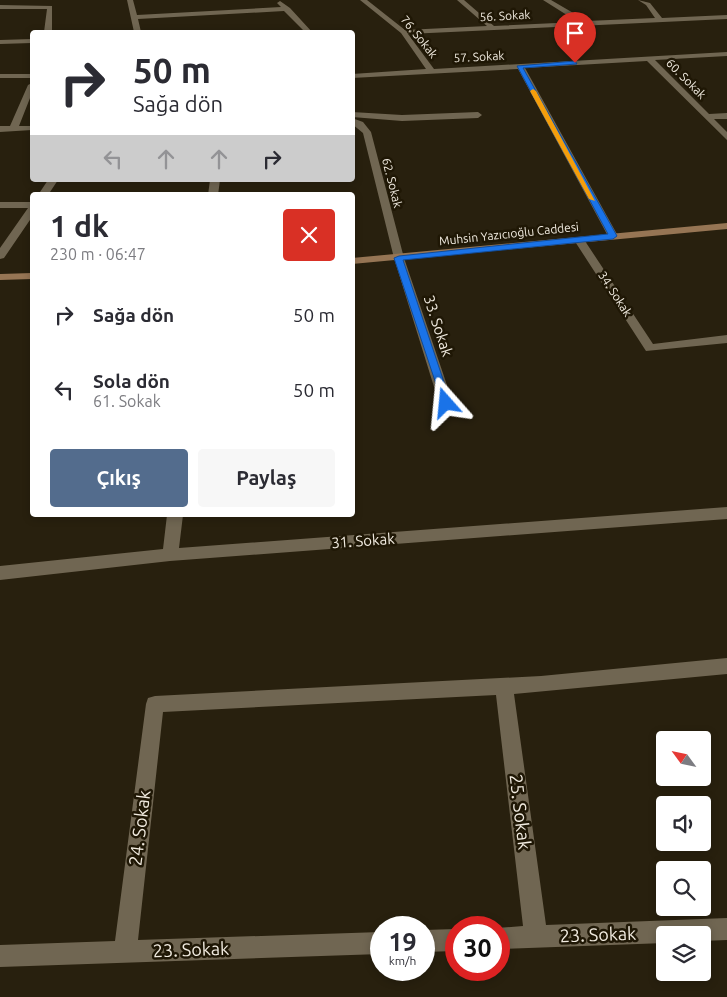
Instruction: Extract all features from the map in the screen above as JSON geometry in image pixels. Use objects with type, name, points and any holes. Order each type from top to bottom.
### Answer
[{"type":"main road","name":"Muhsin Yazıcıoğlu Caddesi","points":[[355,261],[727,226]]},
{"type":"main road","points":[[0,277],[30,276]]},
{"type":"street","points":[[130,0],[137,30]]},
{"type":"street","points":[[277,0],[288,9],[306,30]]},
{"type":"street","name":"76. Sokak","points":[[364,0],[403,32],[432,72]]},
{"type":"street","points":[[460,0],[493,28]]},
{"type":"street","points":[[546,0],[585,24]]},
{"type":"street","points":[[641,0],[648,2],[660,20]]},
{"type":"street","points":[[0,7],[50,7],[48,30]]},
{"type":"street","points":[[135,17],[288,9]]},
{"type":"street","name":"56. Sokak","points":[[403,32],[727,17]]},
{"type":"street","points":[[0,42],[30,41]]},
{"type":"street","name":"57. Sokak","points":[[355,76],[727,54]]},
{"type":"street","name":"60. Sokak","points":[[650,58],[727,137]]},
{"type":"street","points":[[520,66],[613,236]]},
{"type":"street","points":[[0,76],[30,76]]},
{"type":"street","points":[[14,128],[30,90]]},
{"type":"street","points":[[355,114],[402,118],[478,115]]},
{"type":"street","points":[[708,117],[727,116]]},
{"type":"street","name":"62. Sokak","points":[[355,122],[367,132],[399,258]]},
{"type":"street","points":[[0,129],[30,128]]},
{"type":"street","points":[[0,205],[30,205]]},
{"type":"street","points":[[0,256],[30,213]]},
{"type":"street","name":"34. Sokak","points":[[579,240],[650,348],[727,339]]},
{"type":"street","name":"33. Sokak","points":[[399,258],[446,403]]},
{"type":"street","name":"31. Sokak","points":[[0,573],[170,555],[727,513]]},
{"type":"street","points":[[170,555],[175,517]]},
{"type":"street","points":[[504,687],[727,666]]},
{"type":"street","name":"24. Sokak","points":[[125,952],[155,704],[504,687]]},
{"type":"street","name":"25. Sokak","points":[[504,687],[536,937]]},
{"type":"street","name":"23. Sokak","points":[[510,938],[727,930]]},
{"type":"street","name":"23. Sokak","points":[[0,956],[370,943]]},
{"type":"slow traffic","points":[[533,91],[592,199]]},
{"type":"route","points":[[446,403],[399,258],[613,236],[520,66],[575,63]]}]
